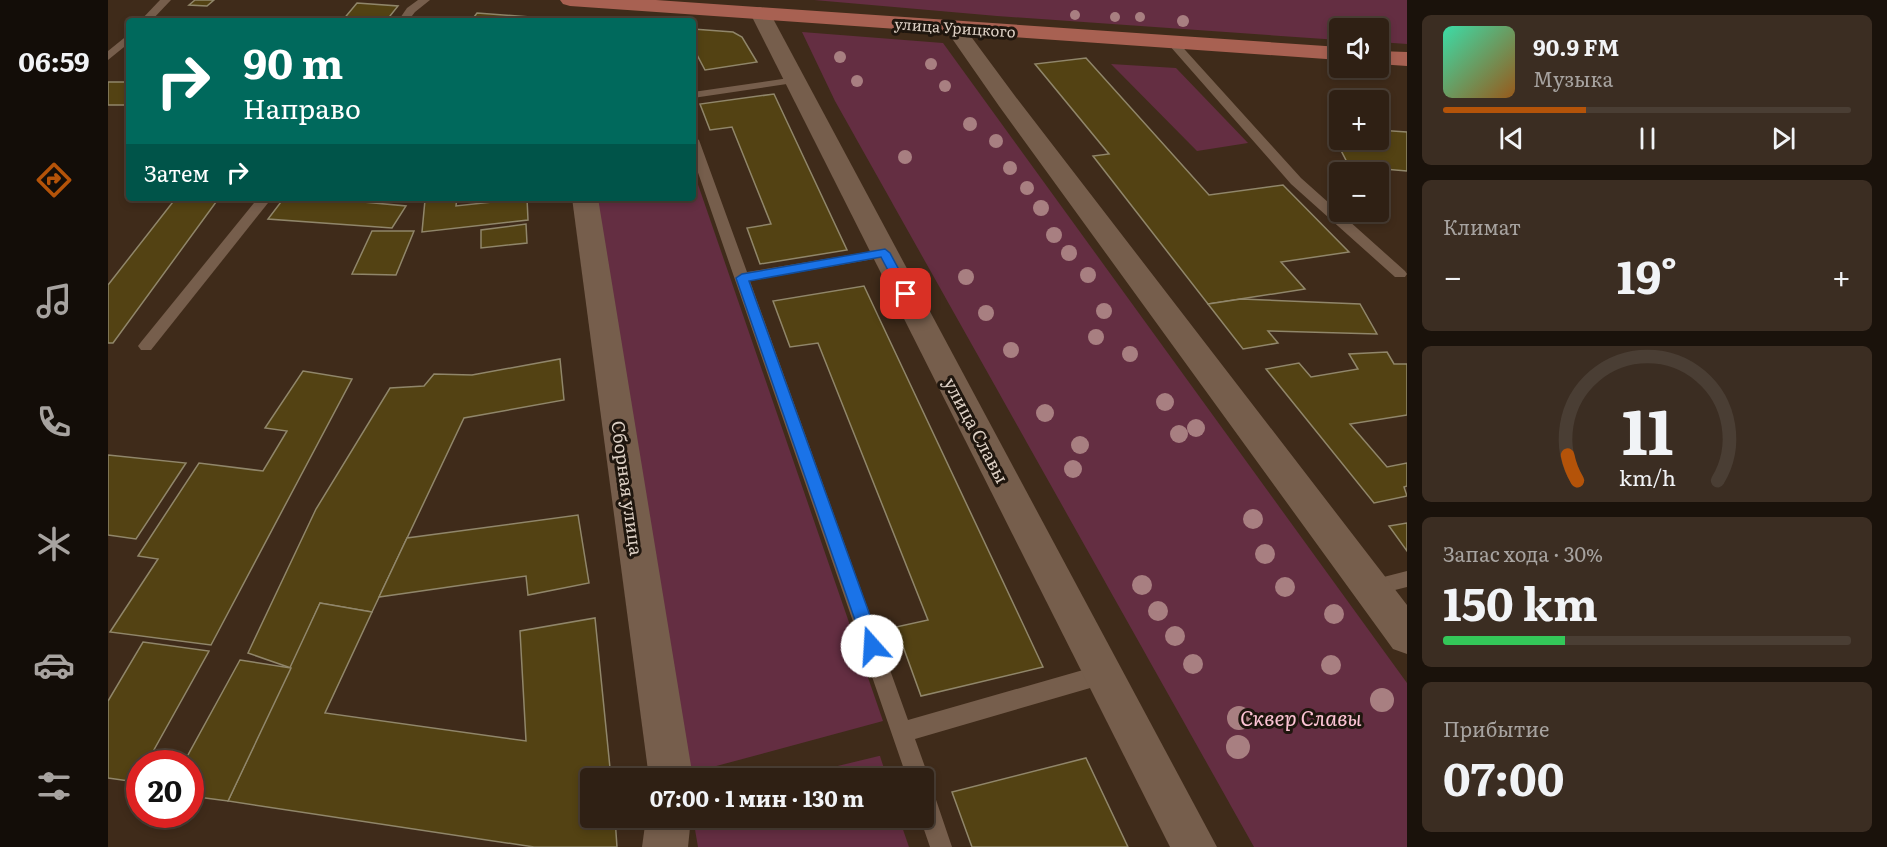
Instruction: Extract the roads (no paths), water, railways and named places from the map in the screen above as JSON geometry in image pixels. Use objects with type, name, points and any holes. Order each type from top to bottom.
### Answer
[{"type":"main road","name":"улица Урицкого","points":[[570,0],[1329,53]]},
{"type":"main road","points":[[1389,58],[1407,59]]},
{"type":"street","name":"улица Славы","points":[[760,13],[1194,847]]},
{"type":"street","points":[[954,27],[1407,636]]},
{"type":"street","name":"Сборная улица","points":[[585,201],[670,768]]},
{"type":"street","points":[[665,847],[668,828]]},
{"type":"lane","points":[[148,18],[166,0]]},
{"type":"lane","points":[[405,18],[411,10],[425,0]]},
{"type":"lane","points":[[108,57],[126,40]]},
{"type":"lane","points":[[1173,43],[1296,181],[1400,273]]},
{"type":"lane","points":[[696,95],[796,80]]},
{"type":"lane","points":[[696,149],[915,768]]},
{"type":"lane","points":[[146,346],[263,201]]},
{"type":"lane","points":[[742,278],[885,253]]},
{"type":"lane","points":[[1371,588],[1407,579]]},
{"type":"lane","points":[[903,732],[1104,674]]},
{"type":"lane","points":[[934,826],[941,847]]},
{"type":"park label","name":"Сквер Славы","points":[[1301,716]]}]
